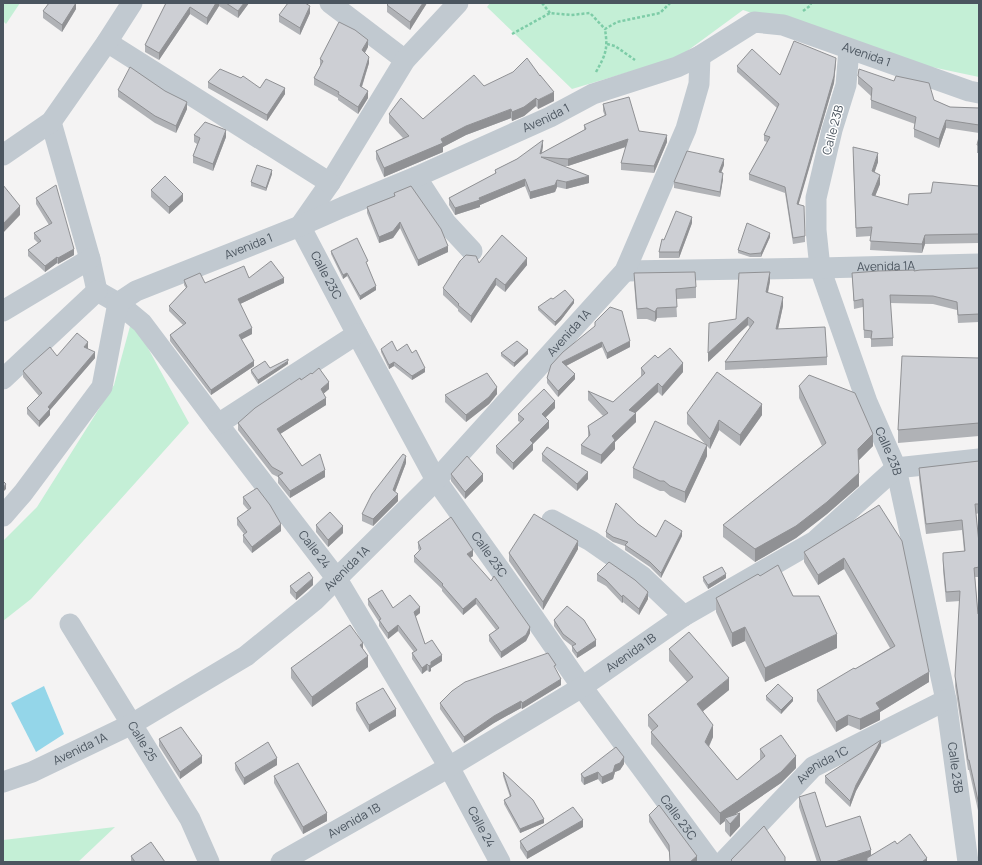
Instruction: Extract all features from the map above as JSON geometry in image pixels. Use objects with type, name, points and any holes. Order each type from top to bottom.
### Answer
[{"type":"street","points":[[3,155],[51,122],[107,42],[132,3]]},
{"type":"street","points":[[330,3],[405,60]]},
{"type":"street","points":[[300,226],[330,183],[405,60],[458,3]]},
{"type":"street","name":"Avenida 1","points":[[118,304],[136,291],[416,178],[550,117],[593,94],[653,76],[677,67],[700,56],[754,22],[783,25],[969,91],[979,93]]},
{"type":"street","points":[[107,42],[330,183]]},
{"type":"street","name":"Calle 23B","points":[[849,49],[846,85],[832,130],[816,198],[816,230],[820,268],[867,402],[896,468],[946,700],[968,862]]},
{"type":"street","name":"Avenida 1A","points":[[3,782],[32,772],[132,724],[246,656],[315,600],[436,480],[625,271],[686,129],[699,84],[700,56]]},
{"type":"street","points":[[3,379],[97,291],[90,259],[51,122]]},
{"type":"street","points":[[416,178],[446,223],[472,251]]},
{"type":"street","name":"Calle 23C","points":[[300,226],[436,480],[582,687],[711,862]]},
{"type":"street","points":[[3,311],[90,259]]},
{"type":"street","name":"Avenida 1A","points":[[625,271],[979,264]]},
{"type":"street","name":"Calle 24","points":[[97,291],[118,304],[142,323],[337,579],[449,767],[500,862]]},
{"type":"street","points":[[3,516],[23,494],[102,387],[118,304]]},
{"type":"street","points":[[218,424],[357,334]]},
{"type":"street","points":[[896,468],[979,459]]},
{"type":"street","name":"Avenida 1B","points":[[281,862],[449,767],[582,687],[684,616],[815,541],[896,468]]},
{"type":"street","points":[[552,520],[591,541],[643,577],[684,616]]},
{"type":"street","name":"Calle 25","points":[[70,624],[190,819],[210,862]]},
{"type":"street","name":"Avenida 1C","points":[[723,862],[813,767],[946,700]]},
{"type":"path","points":[[542,3],[550,13]]},
{"type":"path","points":[[605,29],[617,22],[660,13],[670,3]]},
{"type":"path","points":[[512,34],[550,13],[571,15],[590,13],[605,29],[607,44],[604,58],[595,74],[593,94]]},
{"type":"path","points":[[607,44],[615,46],[648,67],[653,76]]},
{"type":"green space","points":[[3,3],[20,3],[6,24],[3,21]]},
{"type":"green space","points":[[490,3],[979,3],[979,77],[870,54],[743,10],[679,57],[572,89],[487,7]]},
{"type":"green space","points":[[132,319],[189,423],[31,599],[3,621],[3,541],[37,507],[114,385]]},
{"type":"green space","points":[[115,827],[78,862],[3,862],[3,840]]},
{"type":"water","points":[[44,686],[64,734],[36,752],[11,703]]},
{"type":"building","points":[[49,3],[76,3],[62,25],[43,11]]},
{"type":"building","points":[[166,3],[216,3],[207,18],[190,7],[159,53],[145,45]]},
{"type":"building","points":[[226,3],[244,3],[238,11]]},
{"type":"building","points":[[288,3],[305,3],[310,6],[300,28],[279,15]]},
{"type":"building","points":[[389,3],[423,3],[410,22],[387,5]]},
{"type":"building","points":[[339,22],[355,30],[368,40],[362,50],[369,57],[360,86],[368,91],[358,107],[338,94],[339,92],[314,78],[323,61],[320,59]]},
{"type":"building","points":[[794,41],[836,58],[834,76],[797,204],[804,206],[805,236],[793,238],[785,187],[749,174],[770,137],[764,135],[779,104],[737,66],[752,49],[780,75]]},
{"type":"building","points":[[527,58],[554,92],[538,100],[536,98],[524,107],[512,112],[511,109],[466,126],[441,139],[443,143],[384,168],[376,151],[409,136],[389,114],[401,98],[423,119],[474,75],[484,86],[513,72]]},
{"type":"building","points":[[130,67],[165,91],[187,102],[176,126],[155,116],[118,90]]},
{"type":"building","points":[[220,69],[241,78],[243,76],[260,88],[266,79],[285,88],[267,115],[208,82]]},
{"type":"building","points":[[859,69],[894,81],[896,76],[929,83],[934,100],[950,107],[979,108],[979,125],[946,120],[939,139],[914,129],[916,117],[871,100],[872,88],[858,76]]},
{"type":"building","points":[[629,97],[639,131],[667,135],[654,166],[621,163],[628,139],[568,159],[541,157],[589,176],[566,182],[557,180],[555,185],[530,192],[525,179],[479,198],[480,200],[455,208],[449,198],[496,173],[495,170],[517,159],[543,140],[540,154],[586,129],[584,125],[606,115],[603,104]]},
{"type":"building","points":[[205,122],[226,130],[213,164],[193,156],[200,138],[194,135]]},
{"type":"building","points":[[853,147],[878,153],[872,171],[880,175],[872,195],[908,205],[909,194],[931,193],[933,182],[979,186],[979,234],[925,235],[922,244],[870,241],[872,227],[856,228]]},
{"type":"building","points":[[687,151],[724,159],[719,172],[723,173],[720,192],[674,182]]},
{"type":"building","points":[[257,165],[272,170],[266,188],[251,182]]},
{"type":"building","points":[[165,176],[183,194],[169,207],[151,190]]},
{"type":"building","points":[[3,185],[20,206],[3,224]]},
{"type":"building","points":[[56,185],[74,249],[58,258],[57,257],[45,266],[28,250],[41,241],[34,233],[52,223],[36,198]]},
{"type":"building","points":[[411,186],[441,229],[448,246],[418,260],[400,222],[393,231],[379,237],[367,207],[395,196],[394,193]]},
{"type":"building","points":[[676,211],[692,217],[679,252],[659,252],[662,239],[664,240]]},
{"type":"building","points":[[747,223],[770,233],[761,253],[750,254],[738,250]]},
{"type":"building","points":[[502,235],[527,258],[505,285],[496,278],[471,316],[458,305],[459,304],[443,288],[460,261],[466,255],[476,256],[479,263]]},
{"type":"building","points":[[357,238],[368,261],[366,262],[376,286],[360,296],[347,273],[343,275],[331,251]]},
{"type":"building","points":[[271,261],[284,278],[238,299],[252,328],[239,335],[254,361],[211,390],[170,335],[186,323],[169,306],[187,287],[184,280],[200,273],[205,283],[244,266],[249,278]]},
{"type":"building","points":[[979,268],[979,314],[958,315],[957,302],[933,296],[890,295],[893,338],[871,339],[872,331],[864,330],[863,299],[854,301],[852,273]]},
{"type":"building","points":[[695,272],[696,287],[676,289],[677,307],[657,308],[655,312],[647,308],[637,309],[634,273]]},
{"type":"building","points":[[770,272],[766,292],[783,297],[776,329],[825,327],[827,357],[725,362],[754,322],[748,317],[708,353],[709,323],[736,319],[739,273]]},
{"type":"building","points":[[565,290],[574,300],[555,322],[538,307],[551,298],[553,299]]},
{"type":"building","points":[[610,307],[622,311],[630,341],[607,353],[602,342],[562,362],[575,374],[558,391],[547,378],[551,365],[563,352],[595,326],[595,322]]},
{"type":"building","points":[[77,333],[88,342],[84,347],[95,352],[48,407],[50,409],[39,421],[27,408],[42,393],[23,371],[50,347],[57,356]]},
{"type":"building","points":[[392,341],[397,351],[407,344],[412,353],[416,350],[425,368],[412,376],[394,362],[389,365],[381,349]]},
{"type":"building","points":[[517,341],[528,350],[514,363],[501,353]]},
{"type":"building","points":[[670,348],[683,363],[662,387],[658,383],[629,410],[636,413],[612,436],[615,440],[601,455],[581,445],[590,435],[588,426],[608,413],[588,391],[613,402],[645,373],[641,368],[655,355],[658,358]]},
{"type":"building","points":[[902,356],[979,358],[979,423],[898,430]]},
{"type":"building","points":[[288,359],[288,361],[258,380],[251,370],[265,361],[270,368]]},
{"type":"building","points":[[319,368],[329,382],[321,389],[326,398],[277,429],[302,466],[320,454],[325,470],[290,491],[278,476],[283,473],[272,467],[238,423],[255,408],[300,378],[301,380]]},
{"type":"building","points":[[717,372],[762,404],[740,435],[719,420],[710,439],[687,413]]},
{"type":"building","points":[[487,373],[497,387],[489,397],[466,415],[445,395]]},
{"type":"building","points":[[809,375],[855,393],[873,434],[858,449],[859,473],[827,502],[796,526],[755,549],[723,525],[826,443],[799,386]]},
{"type":"building","points":[[544,389],[555,401],[542,414],[549,421],[530,440],[533,443],[513,463],[496,446],[524,419],[518,414]]},
{"type":"building","points":[[655,421],[707,445],[685,492],[633,468]]},
{"type":"building","points":[[547,447],[588,472],[577,484],[542,454]]},
{"type":"building","points":[[403,454],[406,456],[393,490],[398,494],[373,519],[362,514],[372,494]]},
{"type":"building","points":[[467,456],[483,474],[465,492],[451,474]]},
{"type":"building","points":[[979,461],[979,504],[975,504],[979,543],[979,567],[974,568],[979,614],[979,805],[968,760],[955,676],[960,591],[946,592],[943,560],[943,553],[965,551],[962,520],[926,524],[919,468]]},
{"type":"building","points":[[3,481],[6,484],[3,488]]},
{"type":"building","points":[[257,488],[270,505],[281,524],[252,547],[243,535],[247,532],[237,518],[251,508],[243,497]]},
{"type":"building","points":[[616,503],[638,524],[656,537],[665,520],[682,531],[661,573],[650,562],[625,545],[628,542],[613,537],[606,532]]},
{"type":"building","points":[[879,505],[902,541],[929,672],[876,703],[880,709],[860,719],[848,715],[836,722],[817,690],[895,646],[844,558],[818,575],[804,552]]},
{"type":"building","points":[[330,512],[343,526],[328,540],[316,525]]},
{"type":"building","points":[[534,514],[578,541],[543,602],[509,553]]},
{"type":"building","points":[[451,517],[473,550],[467,554],[491,581],[494,576],[530,627],[526,635],[501,652],[489,635],[499,628],[476,598],[463,609],[442,585],[443,584],[414,556],[421,549],[418,542]]},
{"type":"building","points":[[609,562],[635,580],[648,592],[639,609],[623,595],[622,597],[606,580],[597,574]]},
{"type":"building","points":[[778,565],[793,596],[819,596],[837,634],[765,668],[745,627],[732,633],[716,598],[758,574],[760,576]]},
{"type":"building","points":[[722,567],[726,574],[708,585],[703,577]]},
{"type":"building","points":[[309,572],[313,578],[296,593],[290,586]]},
{"type":"building","points":[[382,590],[393,608],[410,595],[420,607],[414,612],[425,644],[432,640],[442,655],[431,662],[431,665],[429,666],[427,664],[422,668],[412,653],[417,650],[398,625],[388,633],[379,620],[381,619],[368,599]]},
{"type":"building","points":[[567,606],[584,620],[596,640],[577,653],[572,646],[576,644],[563,634],[554,620]]},
{"type":"building","points":[[350,625],[363,643],[360,645],[368,656],[312,697],[291,668]]},
{"type":"building","points":[[689,632],[729,678],[697,704],[713,725],[705,742],[737,780],[765,756],[760,749],[781,735],[796,756],[781,772],[720,813],[651,732],[658,726],[648,715],[693,677],[669,649]]},
{"type":"building","points":[[548,653],[556,665],[554,666],[561,679],[522,703],[521,701],[494,716],[464,737],[440,703],[452,691],[465,682]]},
{"type":"building","points":[[778,684],[793,698],[781,710],[766,696]]},
{"type":"building","points":[[383,688],[396,709],[369,725],[356,703]]},
{"type":"building","points":[[181,727],[202,756],[180,772],[159,739]]},
{"type":"building","points":[[881,740],[856,785],[850,801],[825,776]]},
{"type":"building","points":[[268,742],[277,758],[244,778],[235,763]]},
{"type":"building","points":[[616,747],[624,757],[620,763],[615,765],[613,772],[602,777],[598,772],[584,778],[581,774]]},
{"type":"building","points":[[298,763],[327,813],[303,827],[274,776]]},
{"type":"building","points":[[503,772],[533,800],[544,819],[520,829],[504,800],[511,796]]},
{"type":"building","points":[[815,792],[826,827],[860,816],[871,850],[835,862],[821,862],[799,797]]},
{"type":"building","points":[[659,805],[697,856],[690,862],[670,862],[669,845],[649,815]]},
{"type":"building","points":[[573,807],[583,820],[527,852],[520,841]]},
{"type":"building","points":[[740,813],[730,824],[725,818]]},
{"type":"building","points":[[764,826],[785,857],[785,862],[733,862],[731,860]]},
{"type":"building","points":[[910,834],[927,858],[922,862],[867,862],[867,858],[895,841],[897,844]]},
{"type":"building","points":[[151,842],[165,862],[135,862],[131,856]]}]
